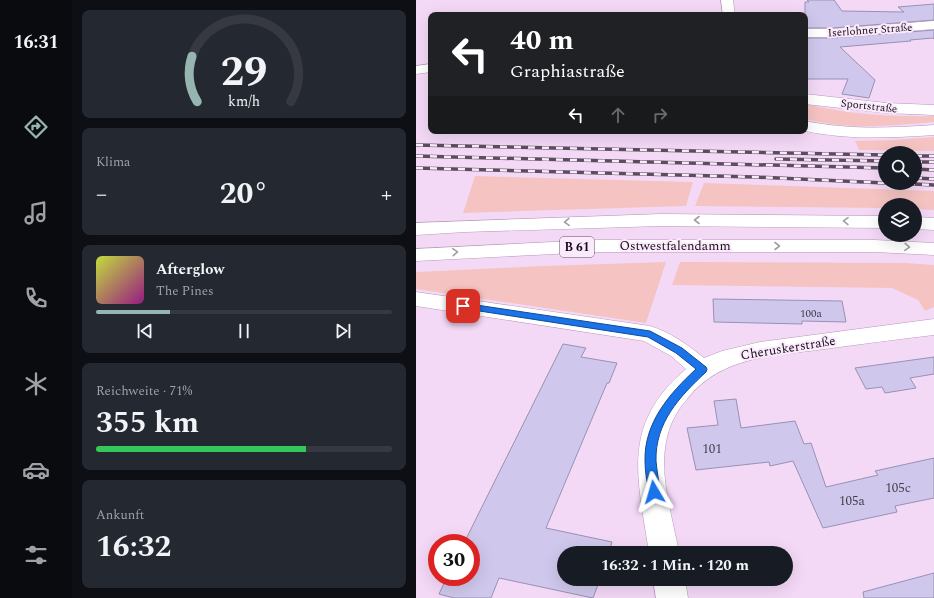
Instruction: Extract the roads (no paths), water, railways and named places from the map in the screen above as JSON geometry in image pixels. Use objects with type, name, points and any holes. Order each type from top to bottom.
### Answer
[{"type":"main road","points":[[727,0],[729,12]]},
{"type":"main road","name":"Iserlohner Straße","points":[[808,33],[833,33],[934,25]]},
{"type":"main road","points":[[416,70],[428,68]]},
{"type":"main road","name":"Sportstraße","points":[[808,99],[906,110],[934,110]]},
{"type":"main road","points":[[808,127],[843,133],[873,134],[934,130]]},
{"type":"main road","name":"Ostwestfalendamm","points":[[416,229],[589,221],[736,219],[878,222]]},
{"type":"main road","points":[[922,223],[934,224]]},
{"type":"main road","name":"Ostwestfalendamm","points":[[416,255],[593,246],[875,246],[934,248]]},
{"type":"main road","points":[[416,299],[650,334],[679,350],[702,369]]},
{"type":"main road","name":"Cheruskerstraße","points":[[663,546],[651,460],[655,430],[664,410],[682,388],[702,369],[726,359],[761,350],[934,326]]},
{"type":"main road","points":[[670,586],[672,598]]},
{"type":"railway","points":[[416,145],[878,155]]},
{"type":"railway","points":[[416,156],[878,168]]},
{"type":"railway","points":[[922,156],[934,156]]},
{"type":"railway","points":[[776,159],[878,161]]},
{"type":"railway","points":[[922,162],[934,162]]},
{"type":"railway","points":[[416,168],[754,177],[878,183]]},
{"type":"railway","points":[[922,169],[934,170]]},
{"type":"railway","points":[[922,178],[934,179]]},
{"type":"railway","points":[[922,184],[934,185]]}]
